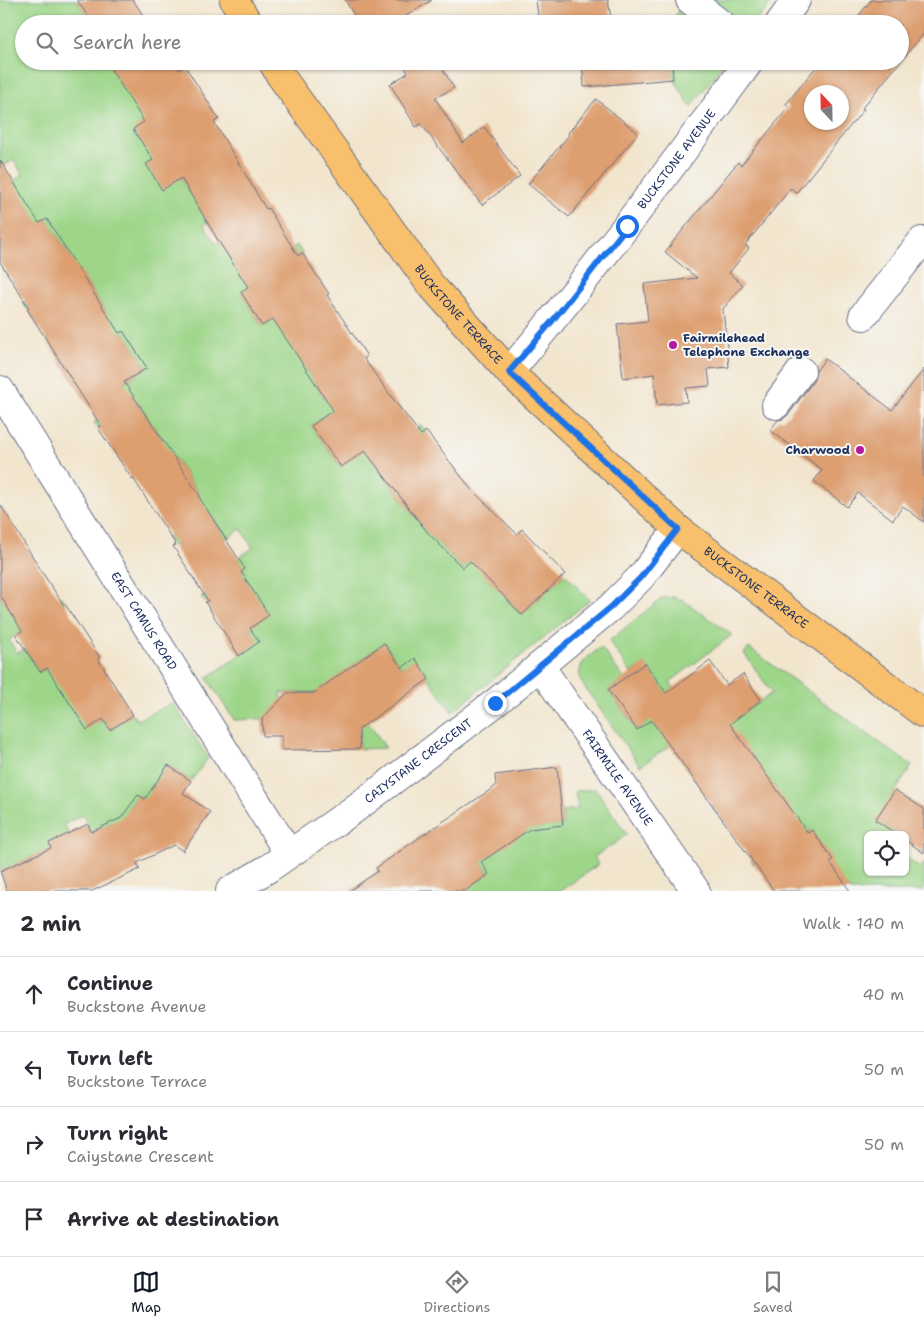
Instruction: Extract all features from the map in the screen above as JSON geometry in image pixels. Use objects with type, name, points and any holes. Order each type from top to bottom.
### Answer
[{"type":"main road","points":[[234,0],[243,15]]},
{"type":"main road","name":"BUCKSTONE TERRACE","points":[[278,70],[430,284],[509,372],[678,529],[924,714]]},
{"type":"street","points":[[690,0],[709,15]]},
{"type":"street","points":[[785,15],[796,0]]},
{"type":"street","name":"BUCKSTONE AVENUE","points":[[509,372],[554,319],[627,226],[743,70]]},
{"type":"street","points":[[863,316],[922,241],[924,241]]},
{"type":"street","points":[[776,405],[802,371]]},
{"type":"street","name":"EAST CAMUS ROAD","points":[[0,390],[289,854]]},
{"type":"street","name":"CAIYSTANE CRESCENT","points":[[230,891],[289,854],[384,787],[463,728],[540,666],[630,590],[678,529]]},
{"type":"street","name":"FAIRMILE AVENUE","points":[[540,666],[696,891]]},
{"type":"green space","points":[[0,0],[77,0],[87,15],[15,15],[15,70],[112,70],[124,89],[154,70],[179,70],[135,98],[191,137],[147,164],[181,178],[203,214],[249,197],[204,225],[216,244],[220,241],[269,262],[297,245],[302,253],[241,292],[262,326],[274,318],[286,337],[335,307],[339,314],[291,345],[325,399],[363,374],[369,383],[311,426],[341,467],[385,435],[393,446],[421,425],[426,431],[378,468],[427,532],[463,568],[485,545],[511,559],[489,580],[522,615],[565,574],[590,600],[452,712],[415,659],[402,668],[384,643],[337,677],[386,748],[360,749],[359,727],[329,692],[281,693],[282,713],[262,719],[234,720],[207,678],[258,642],[250,628],[268,615],[244,577],[205,602],[201,597],[245,569],[238,558],[253,548],[241,529],[226,539],[214,520],[173,546],[167,537],[188,524],[179,510],[200,496],[176,459],[137,484],[162,439],[138,403],[98,428],[94,422],[122,403],[114,389],[147,368],[123,331],[64,368],[61,363],[83,349],[73,333],[106,312],[82,275],[27,309],[23,303],[46,289],[39,278],[71,257],[47,219],[34,227],[13,181],[23,175],[14,160],[0,168]]},
{"type":"green space","points":[[683,0],[773,0],[761,15],[676,15]]},
{"type":"green space","points":[[672,70],[719,70],[691,107],[675,81]]},
{"type":"green space","points":[[0,595],[9,609],[39,612],[61,597],[65,604],[9,640],[17,653],[25,649],[40,672],[52,665],[87,729],[103,719],[110,730],[133,715],[137,720],[173,703],[208,758],[191,781],[168,766],[148,802],[138,795],[128,808],[128,844],[117,820],[91,832],[83,815],[64,824],[76,849],[60,838],[49,843],[51,848],[0,871]]},
{"type":"green space","points":[[674,597],[683,600],[732,635],[670,682],[701,726],[738,701],[727,685],[730,683],[749,709],[772,693],[744,653],[749,648],[912,766],[876,820],[892,831],[864,831],[864,876],[909,876],[909,860],[920,868],[924,863],[924,891],[850,891],[846,886],[819,870],[832,860],[811,830],[757,868],[751,861],[791,832],[737,796],[716,812],[711,805],[761,770],[696,728],[640,766],[583,685],[580,672],[587,658],[601,647],[624,679],[608,690],[637,730],[673,703],[645,664],[631,673],[609,641],[662,598]]},
{"type":"green space","points":[[596,789],[627,835],[594,857],[599,864],[560,891],[450,891],[448,882],[417,839],[423,835],[455,858],[473,885],[489,874],[481,862],[515,830],[563,825],[562,811],[578,809],[575,791]]},
{"type":"building","points":[[77,0],[133,0],[143,15],[87,15]]},
{"type":"building","points":[[345,0],[432,0],[408,15],[354,15]]},
{"type":"building","points":[[536,0],[608,0],[610,15],[538,15]]},
{"type":"building","points":[[871,0],[924,0],[924,33],[909,51],[909,15],[859,15]]},
{"type":"building","points":[[112,70],[188,70],[219,119],[214,122],[266,209],[268,208],[298,256],[302,253],[367,356],[364,359],[394,400],[421,435],[426,431],[471,489],[517,534],[522,529],[565,574],[522,615],[470,561],[463,568],[428,533],[365,451],[341,467],[311,426],[333,410],[273,319],[262,326],[241,292],[248,287],[181,178],[162,190],[146,164],[153,160],[133,129],[144,122]]},
{"type":"building","points":[[406,70],[443,70],[454,88],[435,98],[463,143],[484,127],[520,176],[482,205],[421,124],[416,127],[390,84],[408,73]]},
{"type":"building","points":[[583,70],[672,70],[673,79],[584,87]]},
{"type":"building","points":[[814,70],[893,70],[862,108],[864,109],[849,128],[849,85],[804,85],[804,130],[847,130],[796,193],[791,188],[745,245],[749,248],[729,273],[743,285],[723,309],[729,367],[708,369],[710,386],[686,388],[687,402],[657,405],[654,374],[623,378],[617,324],[648,321],[644,284],[697,278],[665,252],[738,162],[741,165],[789,107],[786,104]]},
{"type":"building","points":[[596,99],[638,133],[569,217],[528,184]]},
{"type":"building","points":[[0,160],[39,223],[47,219],[119,333],[123,331],[147,368],[124,382],[200,496],[245,569],[241,572],[269,615],[250,628],[259,642],[239,656],[205,602],[208,601],[173,546],[176,545],[98,428],[101,426],[27,309],[29,308],[0,262]]},
{"type":"building","name":"Charwood","points":[[825,359],[892,410],[924,369],[924,522],[903,506],[893,520],[858,493],[847,507],[814,481],[822,470],[770,430],[778,420],[783,419],[789,414],[814,380],[816,371]]},
{"type":"building","points":[[0,504],[49,583],[100,658],[98,659],[133,715],[110,730],[103,719],[87,730],[47,668],[40,672],[16,635],[22,631],[0,595]]},
{"type":"building","points":[[384,643],[402,668],[415,658],[429,679],[359,729],[360,749],[282,750],[282,736],[263,736],[262,719],[287,693],[314,693]]},
{"type":"building","points":[[710,661],[727,685],[743,674],[761,700],[730,724],[808,833],[812,830],[833,860],[830,862],[850,891],[774,891],[651,720],[637,730],[608,690],[645,663],[666,693]]},
{"type":"building","points":[[168,765],[191,781],[183,793],[210,812],[183,851],[174,845],[137,863],[140,869],[92,891],[7,891],[0,871],[51,848],[49,843],[88,824],[91,832],[121,818],[138,795],[145,799]]},
{"type":"building","points":[[557,767],[563,825],[530,829],[481,862],[489,874],[465,891],[349,891],[378,871],[376,868],[496,786],[495,775]]},
{"type":"building","points":[[895,790],[924,809],[924,853],[909,843],[909,831],[892,831],[875,820]]},
{"type":"place","name":"Fairmilehead Telephone Exchange","points":[[673,345]]},
{"type":"place","name":"Charwood","points":[[860,450]]},
{"type":"route","points":[[495,703],[630,590],[678,529],[509,372],[554,319],[627,226]]}]
